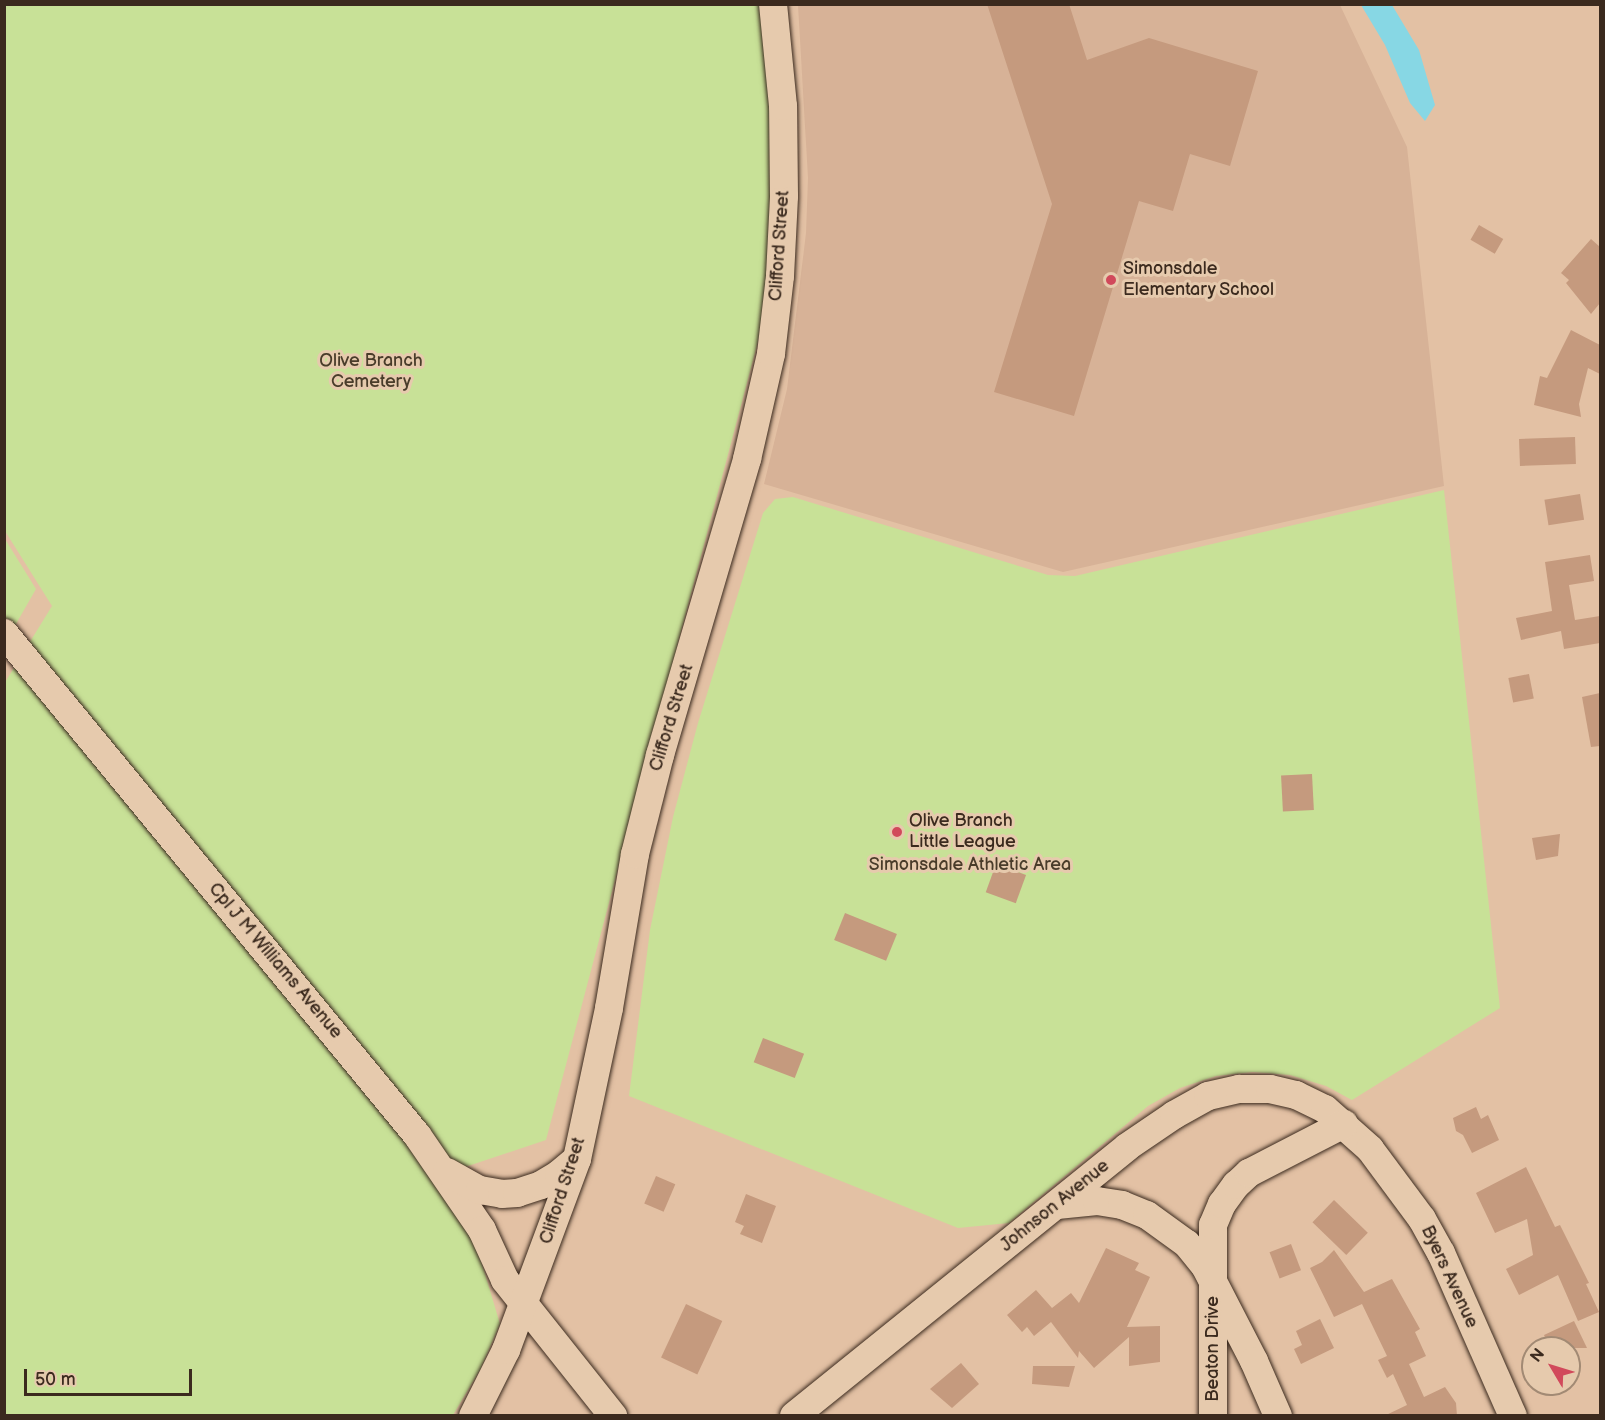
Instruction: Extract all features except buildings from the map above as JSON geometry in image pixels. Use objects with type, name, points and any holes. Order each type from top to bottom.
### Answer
[{"type":"street","name":"Clifford Street","points":[[473,1416],[506,1350],[577,1159],[609,1008],[635,854],[660,755],[747,459],[771,354],[780,276],[784,196],[783,106],[773,4]]},
{"type":"street","name":"Cpl J M Williams Avenue","points":[[8,649],[368,1074],[440,1167],[482,1230],[505,1280],[613,1416]]},
{"type":"street","name":"Johnson Avenue","points":[[794,1416],[1127,1147],[1174,1115],[1208,1096],[1239,1089],[1270,1089],[1306,1099],[1325,1108],[1344,1124]]},
{"type":"street","name":"Beaton Drive","points":[[1213,1416],[1213,1225],[1222,1204],[1236,1185],[1265,1163],[1282,1157],[1344,1124]]},
{"type":"street","name":"Byers Avenue","points":[[1344,1124],[1395,1179],[1422,1219],[1441,1252],[1466,1315],[1513,1416]]},
{"type":"street","points":[[440,1167],[458,1181],[480,1190],[502,1194],[517,1193],[541,1185],[577,1159]]},
{"type":"street","name":"Beaton Drive","points":[[1057,1205],[1097,1201],[1122,1205],[1147,1215],[1187,1244],[1205,1266],[1213,1282]]},
{"type":"street","points":[[1213,1282],[1254,1361],[1278,1416]]},
{"type":"shaded area","name":"Simonsdale Elementary School","points":[[798,5],[1340,5],[1407,147],[1444,486],[1063,572],[764,484],[787,389],[806,233],[808,178]]},
{"type":"green space","name":"Olive Branch Cemetery","points":[[5,5],[761,5],[774,117],[765,315],[546,1140],[441,1175],[466,1210],[500,1324],[480,1370],[453,1415],[5,1415],[4,684],[52,606],[5,531]]},
{"type":"green space","name":"Simonsdale Athletic Area","points":[[1444,490],[1500,1008],[1352,1100],[1326,1086],[1290,1075],[1253,1072],[1216,1076],[1180,1088],[1148,1106],[1009,1223],[958,1228],[629,1096],[650,930],[673,817],[698,723],[763,513],[775,499],[793,497],[1048,575],[1075,576]]},
{"type":"green space","points":[[5,539],[36,589],[5,643]]},
{"type":"water","points":[[1361,5],[1392,5],[1419,50],[1435,105],[1425,121],[1410,103],[1385,45]]},
{"type":"place","name":"Simonsdale Elementary School","points":[[1111,280]]},
{"type":"place","name":"Olive Branch Little League","points":[[897,832]]}]
